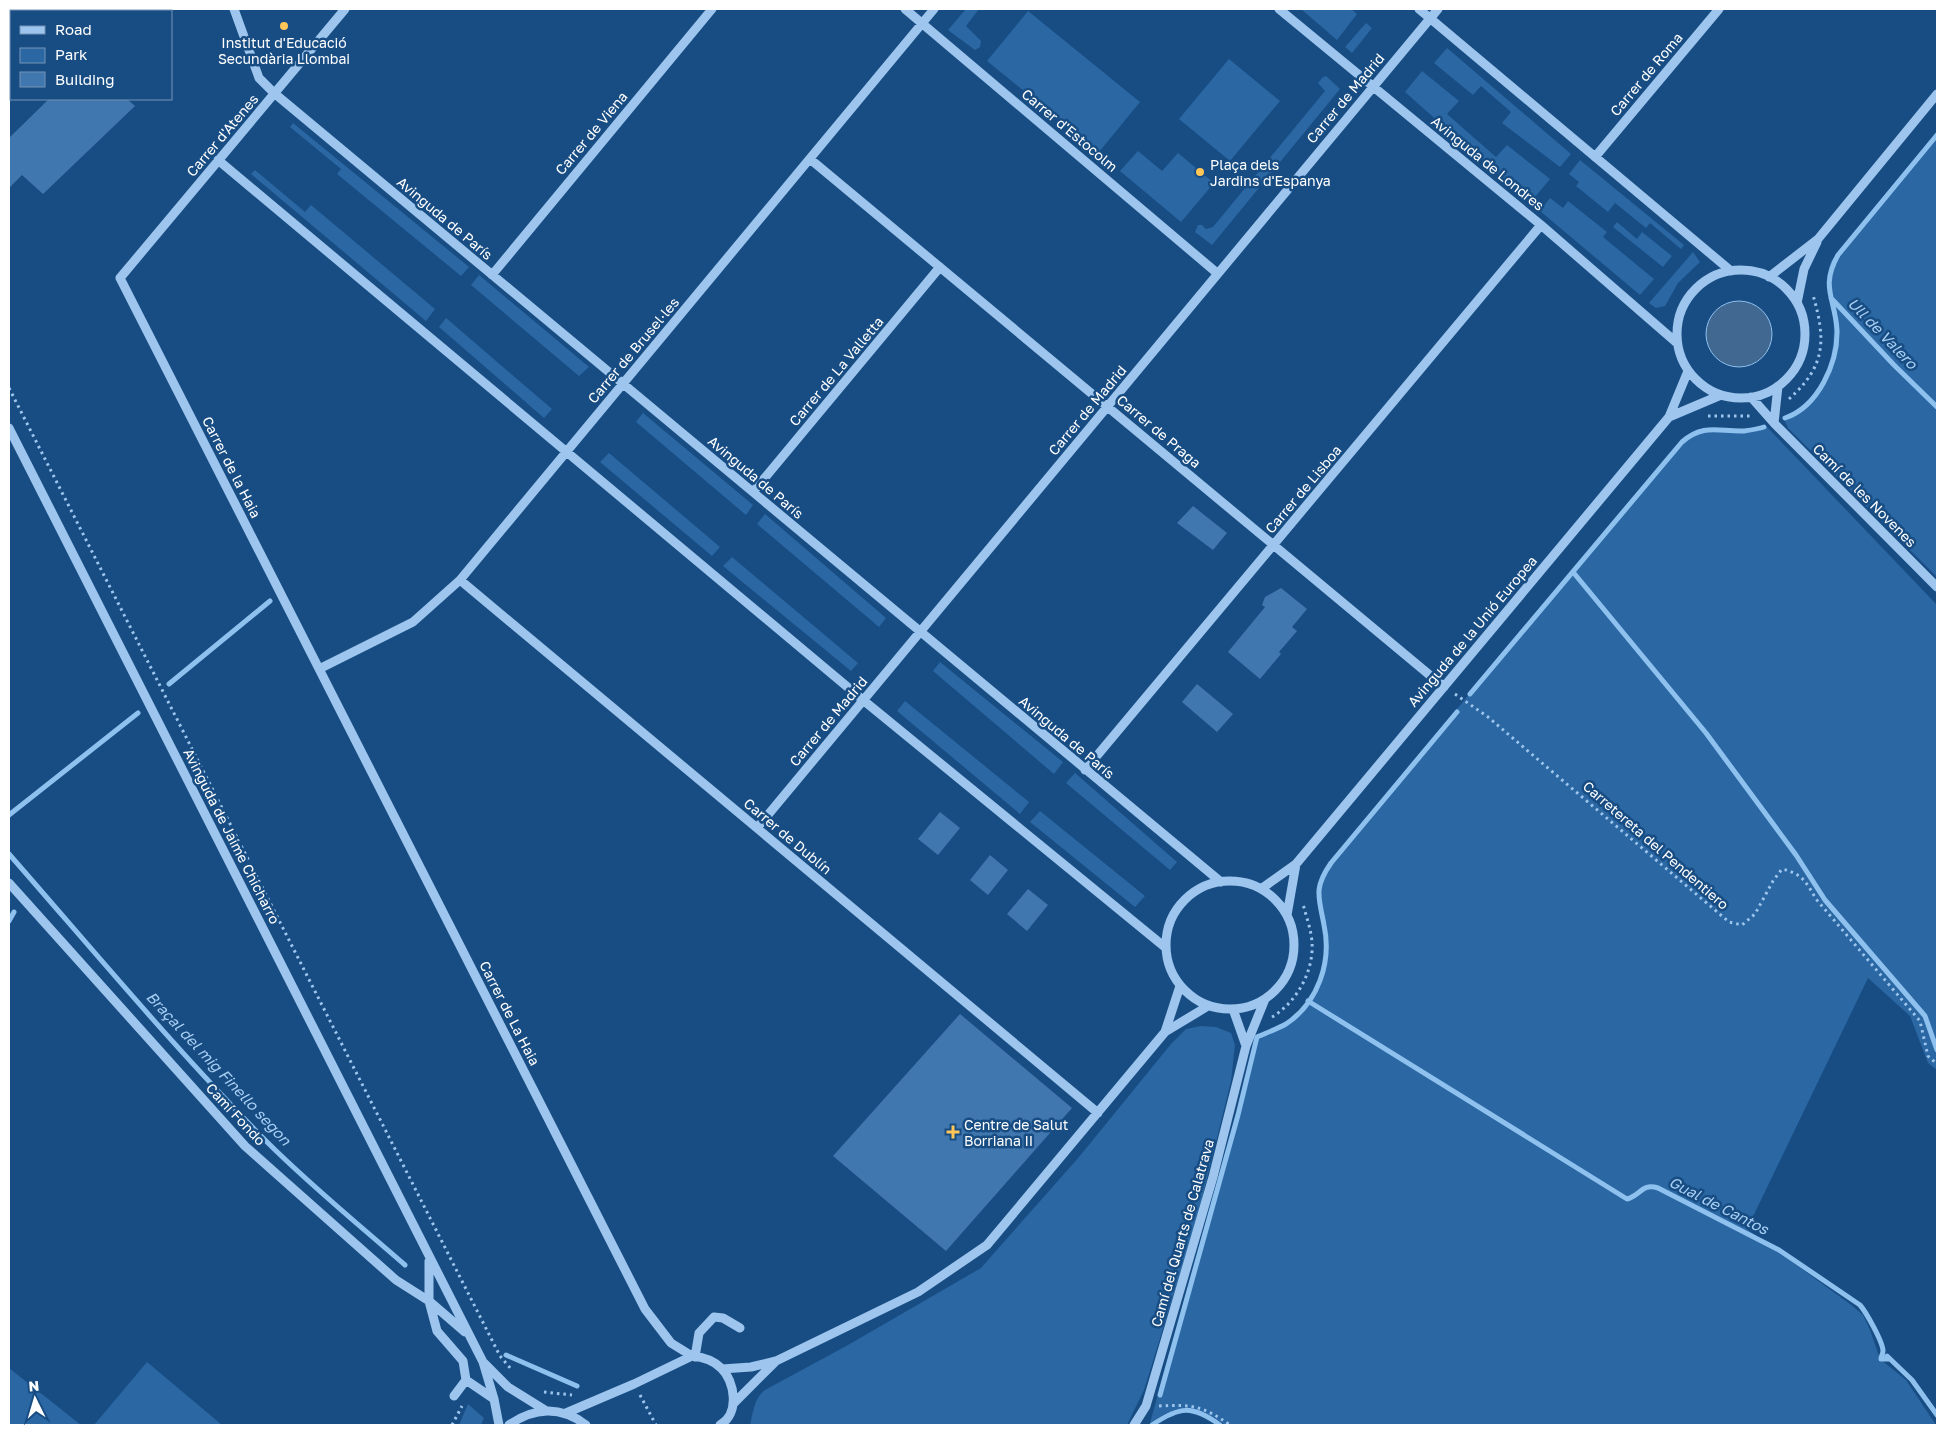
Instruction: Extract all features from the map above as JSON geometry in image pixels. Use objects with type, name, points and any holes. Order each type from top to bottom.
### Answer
[{"type":"street","name":"Avinguda de París","points":[[234,9],[259,78],[274,93],[1221,882]]},
{"type":"street","name":"Carrer d'Atenes","points":[[120,278],[345,9]]},
{"type":"street","name":"Carrer de Viena","points":[[492,275],[712,9]]},
{"type":"street","name":"Carrer d'Estocolm","points":[[905,9],[1217,273]]},
{"type":"street","name":"Carrer de Brusel·les","points":[[319,669],[413,622],[460,580],[934,9]]},
{"type":"street","name":"Avinguda de Londres","points":[[1278,9],[1542,225],[1677,343]]},
{"type":"street","points":[[1419,9],[1731,271]]},
{"type":"street","name":"Carrer de Madrid","points":[[757,828],[1438,9]]},
{"type":"street","name":"Carrer de Roma","points":[[1595,157],[1719,9]]},
{"type":"street","points":[[1770,277],[1818,239],[1937,94]]},
{"type":"street","name":"Carrer de Praga","points":[[810,159],[1444,687]]},
{"type":"street","points":[[218,160],[863,700],[1166,948]]},
{"type":"street","name":"Carrer de Lisboa","points":[[1085,770],[1542,225]]},
{"type":"street","points":[[1797,303],[1804,269],[1818,239]]},
{"type":"street","name":"Carrer de La Valletta","points":[[753,492],[940,267]]},
{"type":"street","points":[[1744,270],[1770,277],[1785,288],[1797,303],[1803,320],[1805,339],[1801,357],[1792,373],[1778,386],[1765,394],[1741,398],[1721,395],[1697,381],[1683,362],[1677,343],[1677,326],[1681,310],[1701,284],[1715,275],[1744,270]]},
{"type":"street","name":"Carrer de la Haia","points":[[120,278],[319,669]]},
{"type":"street","name":"Avinguda de la Unió Europea","points":[[1261,889],[1296,864],[1669,417],[1688,371]]},
{"type":"street","points":[[1774,423],[1778,386]]},
{"type":"street","name":"Avinguda de la Unió Europea","points":[[1669,417],[1721,395]]},
{"type":"street","name":"Camí de les Novenes","points":[[1751,397],[1764,413],[1937,587]]},
{"type":"street","name":"Avinguda de Jaime Chicharro","points":[[9,428],[483,1362]]},
{"type":"street","name":"Carrer de Dublín","points":[[460,580],[1098,1113]]},
{"type":"street","name":"Carrer de La Haia","points":[[319,669],[645,1309],[671,1343],[694,1356]]},
{"type":"street","name":"Avinguda de la Unió Europea","points":[[1287,915],[1296,864]]},
{"type":"street","points":[[1235,881],[1248,883],[1261,889],[1280,904],[1287,915],[1293,933],[1294,952],[1289,970],[1279,987],[1265,999],[1233,1010],[1208,1006],[1193,998],[1180,986],[1170,968],[1166,948],[1168,929],[1175,912],[1187,897],[1203,887],[1221,882],[1235,881]]},
{"type":"street","name":"Camí Fondo","points":[[9,883],[245,1146],[396,1280],[429,1301],[470,1336]]},
{"type":"street","points":[[1165,1032],[1180,986]]},
{"type":"street","name":"Camí del Quarts de Calatrava","points":[[1134,1425],[1146,1406],[1213,1177],[1246,1046],[1265,999]]},
{"type":"street","points":[[722,1369],[776,1361],[918,1292],[987,1245],[1165,1032],[1208,1006]]},
{"type":"street","points":[[1233,1010],[1246,1046]]},
{"type":"street","points":[[429,1258],[429,1301],[437,1331],[463,1361],[466,1380],[454,1396]]},
{"type":"street","points":[[694,1356],[699,1333],[714,1317],[723,1318],[740,1328]]},
{"type":"street","points":[[566,1413],[694,1356],[708,1360],[722,1369],[729,1379],[733,1391],[733,1404]]},
{"type":"street","points":[[723,1424],[733,1404],[776,1361]]},
{"type":"street","points":[[483,1362],[494,1399],[499,1425]]},
{"type":"street","points":[[483,1362],[508,1388],[544,1410]]},
{"type":"street","points":[[466,1380],[494,1399]]},
{"type":"street","points":[[509,1425],[520,1418],[544,1410],[566,1413],[586,1425]]},
{"type":"path","points":[[1776,409],[1804,386],[1817,365],[1822,340],[1818,313],[1811,289]]},
{"type":"path","points":[[9,388],[500,1356],[515,1374]]},
{"type":"path","points":[[1702,416],[1749,416],[1764,413]]},
{"type":"path","points":[[1454,694],[1460,686]]},
{"type":"path","name":"Carretereta del Pendentiero","points":[[1444,687],[1488,717],[1729,922],[1742,925],[1756,914],[1773,881],[1782,870],[1795,872],[1804,879],[1816,899],[1920,1021],[1928,1056],[1937,1064]]},
{"type":"path","points":[[1265,1021],[1277,1014],[1298,994],[1310,966],[1312,942],[1302,902]]},
{"type":"path","points":[[634,1384],[656,1425]]},
{"type":"path","points":[[536,1388],[544,1393],[569,1396],[577,1394]]},
{"type":"path","points":[[1146,1406],[1196,1406],[1216,1415],[1230,1425]]},
{"type":"green space","points":[[966,9],[979,9],[966,26],[981,41],[980,47],[975,50],[948,30]]},
{"type":"green space","points":[[1301,9],[1351,9],[1357,14],[1337,40]]},
{"type":"green space","points":[[1028,11],[1140,102],[1099,152],[987,61]]},
{"type":"green space","points":[[1366,23],[1372,28],[1352,53],[1345,47]]},
{"type":"green space","points":[[1447,48],[1571,154],[1560,167],[1502,123],[1511,112],[1481,86],[1473,95],[1434,63]]},
{"type":"green space","points":[[1229,59],[1280,101],[1230,161],[1179,119]]},
{"type":"green space","points":[[1422,71],[1459,101],[1447,114],[1496,157],[1507,145],[1550,179],[1530,203],[1405,92]]},
{"type":"green space","points":[[1326,76],[1340,89],[1212,245],[1195,232],[1198,225],[1202,225],[1206,229],[1213,227],[1325,91],[1318,83]]},
{"type":"green space","points":[[293,123],[469,267],[461,276],[337,174],[341,169],[290,127]]},
{"type":"green space","points":[[1937,133],[1937,577],[1788,428],[1783,417],[1809,399],[1818,387],[1830,361],[1834,330],[1827,283],[1831,261]]},
{"type":"green space","points":[[1138,151],[1162,171],[1178,153],[1214,183],[1181,222],[1120,171]]},
{"type":"green space","points":[[1580,160],[1684,245],[1681,249],[1650,223],[1646,228],[1615,203],[1608,212],[1576,186],[1579,182],[1569,174]]},
{"type":"green space","points":[[255,170],[305,212],[311,205],[435,309],[426,321],[251,174]]},
{"type":"green space","points":[[1550,198],[1563,208],[1568,201],[1607,232],[1603,237],[1654,279],[1640,295],[1540,211]]},
{"type":"green space","points":[[1617,222],[1637,239],[1642,232],[1672,256],[1663,267],[1613,227]]},
{"type":"green space","points":[[1693,252],[1700,262],[1678,283],[1665,306],[1656,308],[1649,303]]},
{"type":"green space","points":[[479,275],[589,367],[579,376],[471,285]]},
{"type":"green space","points":[[446,318],[552,409],[544,418],[439,327]]},
{"type":"green space","points":[[643,413],[753,505],[746,515],[636,422]]},
{"type":"green space","points":[[1767,427],[1937,605],[1937,1070],[1928,1063],[1910,1016],[1868,978],[1747,1229],[1863,1315],[1880,1359],[1906,1380],[1936,1425],[1225,1425],[1206,1413],[1188,1409],[1170,1412],[1150,1423],[1256,1039],[1262,1034],[1286,1023],[1298,1013],[1312,993],[1322,969],[1325,944],[1318,896],[1323,871],[1514,640],[1682,442],[1704,430],[1746,430]]},
{"type":"green space","points":[[609,453],[720,547],[712,556],[600,462]]},
{"type":"green space","points":[[765,514],[886,618],[879,627],[757,524]]},
{"type":"green space","points":[[732,557],[858,663],[851,671],[723,566]]},
{"type":"green space","points":[[940,662],[1063,762],[1054,774],[933,671]]},
{"type":"green space","points":[[905,701],[1029,802],[1020,814],[897,711]]},
{"type":"green space","points":[[1075,773],[1177,862],[1170,870],[1066,783]]},
{"type":"green space","points":[[1040,811],[1145,896],[1135,907],[1030,822]]},
{"type":"green space","points":[[1201,1026],[1216,1027],[1231,1033],[1235,1045],[1231,1081],[1197,1219],[1144,1390],[1127,1425],[750,1425],[756,1401],[765,1390],[848,1345],[981,1268],[1079,1157],[1171,1044],[1186,1029]]},
{"type":"green space","points":[[147,1362],[222,1425],[94,1425]]},
{"type":"green space","points":[[9,1368],[81,1425],[9,1425]]},
{"type":"green space","points":[[468,1404],[484,1418],[481,1425],[459,1425]]},
{"type":"shaded area","points":[[1732,301],[1746,301],[1758,306],[1767,315],[1772,327],[1770,347],[1763,358],[1746,367],[1732,367],[1720,362],[1711,353],[1706,341],[1706,327],[1711,315],[1720,306]]},
{"type":"building","points":[[48,100],[128,100],[135,106],[43,194],[22,175],[9,188],[9,138]]},
{"type":"building","points":[[1193,506],[1227,533],[1213,550],[1177,523]]},
{"type":"building","points":[[1281,588],[1307,609],[1292,627],[1297,631],[1260,679],[1228,652],[1265,607],[1262,605],[1265,597]]},
{"type":"building","points":[[1197,684],[1233,714],[1217,732],[1182,702]]},
{"type":"building","points":[[940,812],[960,828],[938,855],[918,839]]},
{"type":"building","points":[[990,855],[1008,870],[988,895],[970,880]]},
{"type":"building","points":[[1028,889],[1048,905],[1027,931],[1007,914]]},
{"type":"building","name":"Centre de Salut Borriana II","points":[[960,1014],[1072,1108],[946,1251],[833,1156]]},
{"type":"waterway","points":[[1785,418],[1807,404],[1824,382],[1830,369],[1834,356],[1837,330],[1829,284],[1833,266],[1838,255],[1937,135]]},
{"type":"waterway","name":"Ull de Valero","points":[[1831,298],[1894,365],[1937,407]]},
{"type":"waterway","points":[[1470,694],[1682,442],[1697,432],[1705,430],[1744,431],[1764,427]]},
{"type":"waterway","points":[[1573,572],[1706,733],[1796,855],[1825,900],[1925,1016],[1937,1050]]},
{"type":"waterway","points":[[169,684],[270,601]]},
{"type":"waterway","points":[[1160,1395],[1238,1115],[1257,1037],[1286,1024],[1297,1015],[1307,1005],[1320,980],[1324,967],[1326,939],[1319,893],[1325,872],[1457,712]]},
{"type":"waterway","points":[[9,815],[138,713]]},
{"type":"waterway","name":"Braçal del mig Finello segon","points":[[9,854],[135,999],[266,1141],[334,1204],[405,1265]]},
{"type":"waterway","points":[[9,921],[14,912]]},
{"type":"waterway","name":"Gual de Cantos","points":[[1308,1001],[1627,1199],[1645,1188],[1658,1188],[1779,1250],[1860,1305],[1880,1341],[1883,1351],[1881,1359],[1889,1359],[1887,1356],[1912,1380],[1937,1415]]},
{"type":"waterway","name":"Braçal del mig Finello segon","points":[[506,1355],[577,1386]]},
{"type":"waterway","name":"Braçal del mig Finello segon","points":[[1152,1425],[1170,1414],[1186,1410],[1202,1414],[1220,1425]]},
{"type":"place","name":"Institut d'Educació Secundària Llombai","points":[[284,26]]},
{"type":"place","name":"Plaça dels Jardins d'Espanya","points":[[1200,172]]},
{"type":"place","name":"Centre de Salut Borriana II","points":[[953,1132]]}]
